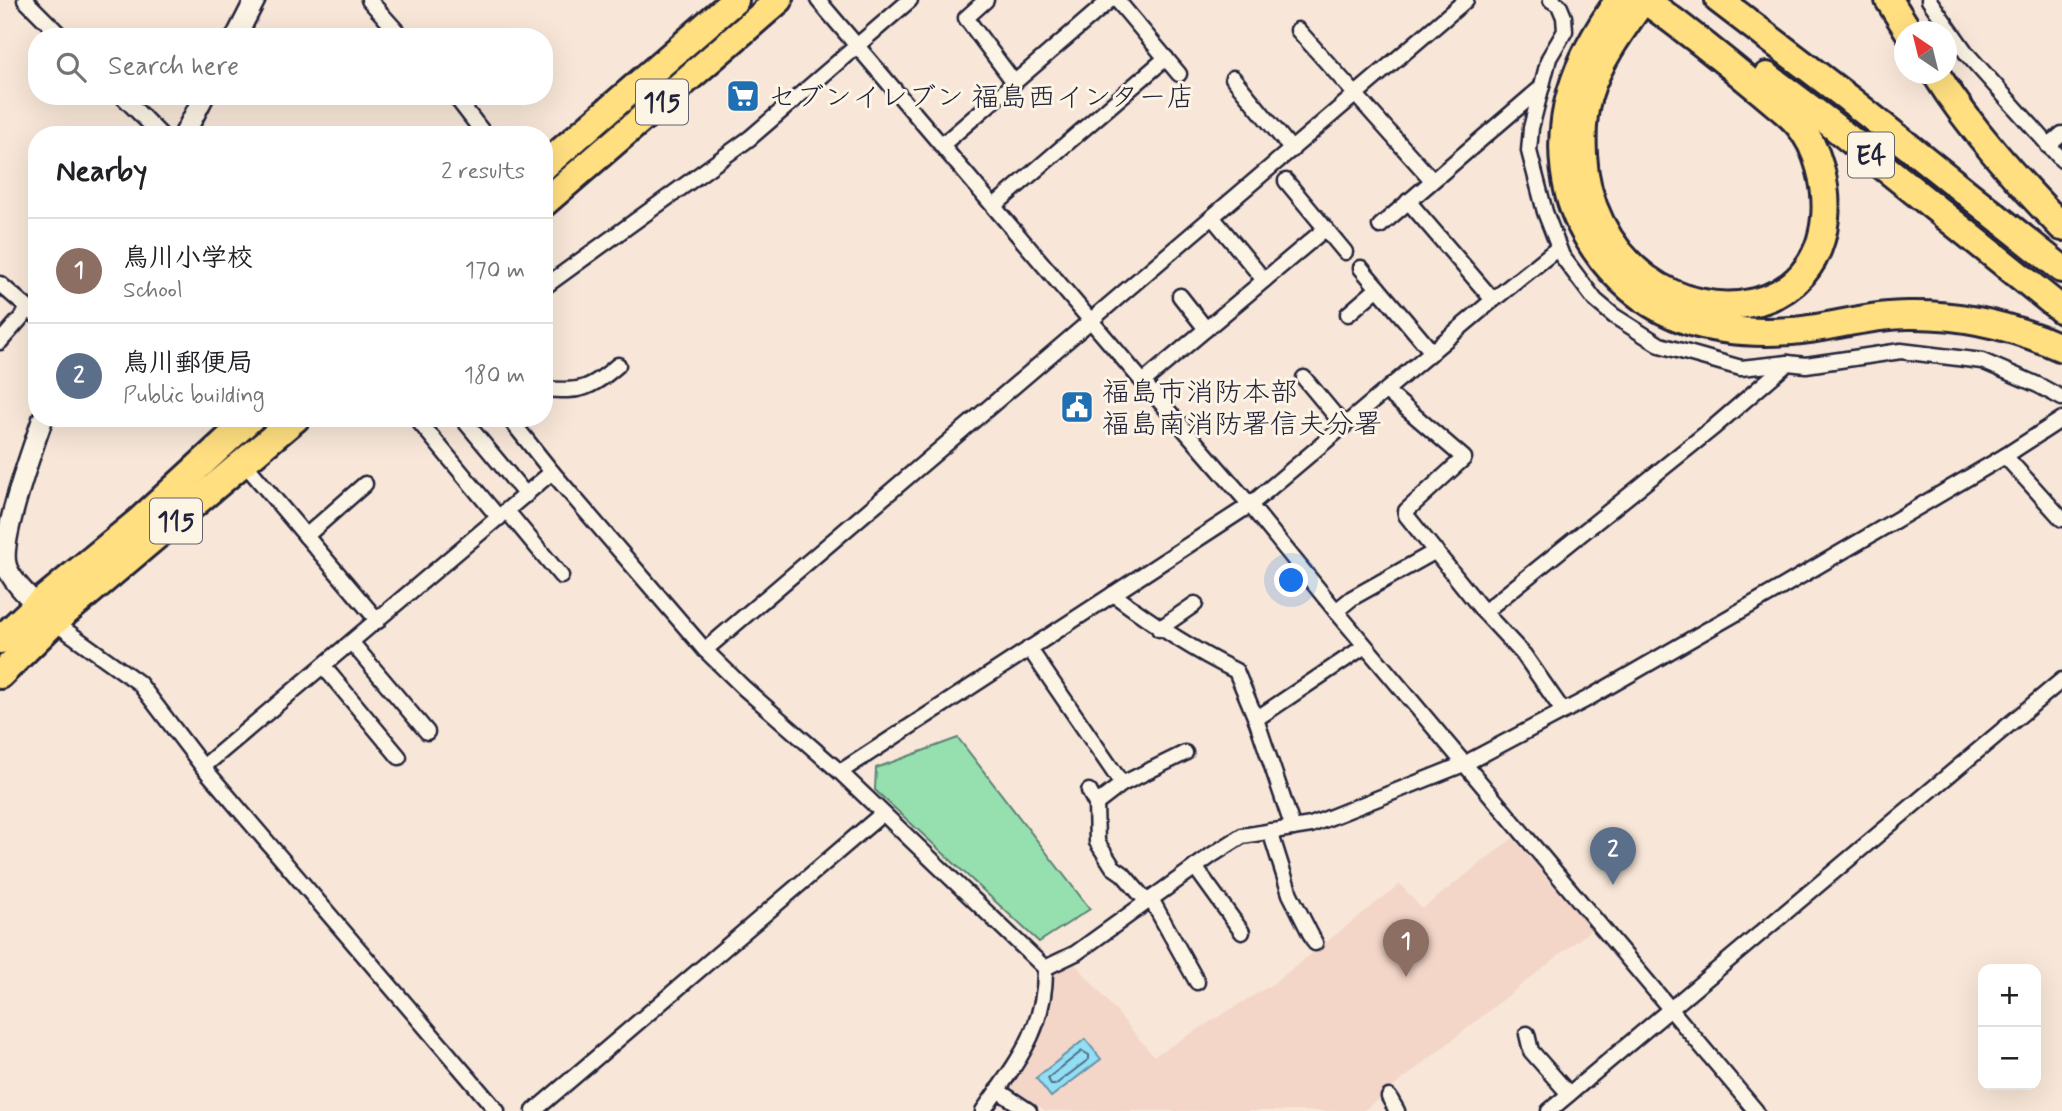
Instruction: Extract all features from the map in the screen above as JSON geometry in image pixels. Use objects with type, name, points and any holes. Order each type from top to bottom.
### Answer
[{"type":"highway","name":"115","points":[[553,158],[735,0]]},
{"type":"highway","name":"115","points":[[553,195],[779,0]]},
{"type":"highway","points":[[1619,0],[1580,63],[1565,118],[1562,153],[1567,187],[1577,221],[1612,271],[1636,294],[1674,316],[1694,324],[1727,331],[1794,331],[1906,315],[1946,316],[2000,326],[2062,348]]},
{"type":"highway","points":[[1644,0],[1672,8],[1727,62],[1798,124],[1815,153],[1826,195],[1826,215],[1819,248],[1802,274],[1781,293],[1768,300],[1722,306],[1701,303],[1663,289],[1630,264],[1602,227],[1586,183],[1583,114],[1588,95],[1606,57],[1644,0]]},
{"type":"highway","name":"E4","points":[[1719,0],[1860,107],[2062,270]]},
{"type":"highway","points":[[1889,0],[1902,21]]},
{"type":"highway","name":"E4","points":[[1672,8],[1828,121],[2062,310]]},
{"type":"highway","points":[[1942,84],[1987,145],[2062,227]]},
{"type":"highway","name":"115","points":[[0,676],[46,614],[139,521],[241,427]]},
{"type":"highway","name":"115","points":[[0,640],[46,614],[244,464],[286,427]]},
{"type":"street","points":[[25,0],[53,28]]},
{"type":"street","points":[[241,28],[255,0]]},
{"type":"street","points":[[369,0],[394,28]]},
{"type":"street","points":[[818,0],[1250,505],[1756,1111]]},
{"type":"street","points":[[553,280],[750,138],[910,0]]},
{"type":"street","points":[[986,0],[966,18],[1014,82]]},
{"type":"street","points":[[942,145],[1110,0]]},
{"type":"street","points":[[1117,0],[1179,74]]},
{"type":"street","points":[[705,650],[1466,0]]},
{"type":"street","points":[[1551,0],[1559,5],[1564,17],[1565,31],[1549,58],[1531,128],[1530,151],[1545,212],[1562,257],[1595,300],[1614,316],[1660,345],[1741,368],[1788,363],[1806,365],[1901,351],[1982,360],[2062,398]]},
{"type":"street","points":[[1929,0],[1966,54],[2062,160]]},
{"type":"street","points":[[1298,30],[1432,180]]},
{"type":"street","points":[[994,206],[1166,58]]},
{"type":"street","points":[[1233,78],[1292,150]]},
{"type":"street","points":[[1380,226],[1542,87]]},
{"type":"street","points":[[131,105],[152,126]]},
{"type":"street","points":[[189,126],[199,105]]},
{"type":"street","points":[[462,105],[478,126]]},
{"type":"street","points":[[2048,146],[2062,134]]},
{"type":"street","points":[[1286,181],[1345,253]]},
{"type":"street","points":[[1408,201],[1493,300]]},
{"type":"street","points":[[1213,218],[1265,280]]},
{"type":"street","points":[[1143,382],[1325,229]]},
{"type":"street","points":[[840,772],[1250,505],[1558,248]]},
{"type":"street","points":[[1361,268],[1432,352]]},
{"type":"street","points":[[0,284],[28,309]]},
{"type":"street","points":[[1348,314],[1378,288]]},
{"type":"street","points":[[1180,296],[1206,329]]},
{"type":"street","points":[[0,342],[28,317]]},
{"type":"street","points":[[1484,612],[1714,427],[1788,363]]},
{"type":"street","points":[[553,390],[571,391],[587,388],[618,365]]},
{"type":"street","points":[[1304,378],[1344,426]]},
{"type":"street","points":[[1386,391],[1464,458],[1406,511],[1406,515],[1484,612],[1524,655],[1563,712]]},
{"type":"street","points":[[1045,968],[1076,953],[1242,836],[1311,825],[1464,764],[1563,712],[1782,587],[2062,419]]},
{"type":"street","points":[[40,427],[13,512],[4,573],[46,614],[139,682],[203,767],[497,1111]]},
{"type":"street","points":[[424,427],[561,576]]},
{"type":"street","points":[[469,427],[526,495]]},
{"type":"street","points":[[516,427],[705,650],[840,772],[1045,968],[1040,1018],[1020,1056],[982,1111]]},
{"type":"street","points":[[2004,456],[2062,519]]},
{"type":"street","points":[[244,464],[378,621]]},
{"type":"street","points":[[203,767],[552,472]]},
{"type":"street","points":[[306,536],[365,484]]},
{"type":"street","points":[[1336,611],[1352,598],[1436,551]]},
{"type":"street","points":[[1113,594],[1198,653],[1236,671],[1256,719],[1293,828]]},
{"type":"street","points":[[1160,629],[1195,604]]},
{"type":"street","points":[[352,643],[427,732]]},
{"type":"street","points":[[1256,719],[1365,646]]},
{"type":"street","points":[[1029,648],[1122,785]]},
{"type":"street","points":[[324,667],[399,757]]},
{"type":"street","points":[[1549,1111],[2062,680]]},
{"type":"street","points":[[1185,753],[1092,797],[1097,842],[1113,867],[1149,900],[1197,982]]},
{"type":"street","points":[[534,1111],[882,814]]},
{"type":"street","points":[[1270,831],[1290,894],[1315,943]]},
{"type":"street","points":[[1195,867],[1242,932]]},
{"type":"street","points":[[1527,1034],[1531,1051],[1569,1094]]},
{"type":"street","points":[[997,1090],[1029,1111]]},
{"type":"street","points":[[1389,1097],[1397,1111]]},
{"type":"shaded area","points":[[1513,838],[1592,929],[1363,1111],[1046,1111],[1011,1087],[1047,1015],[1052,971],[1075,963],[1154,1056],[1274,983],[1400,884],[1422,909]]},
{"type":"green space","points":[[958,738],[1090,909],[1039,942],[875,790],[876,768]]},
{"type":"water","points":[[1085,1039],[1101,1059],[1051,1097],[1036,1078]]},
{"type":"place","name":"セブンイレブン 福島西インター店","points":[[743,96]]},
{"type":"place","name":"福島市消防本部 福島南消防署信夫分署","points":[[1077,407]]},
{"type":"place","name":"鳥川郵便局","points":[[1613,885]]},
{"type":"place","name":"鳥川小学校","points":[[1406,977]]}]
